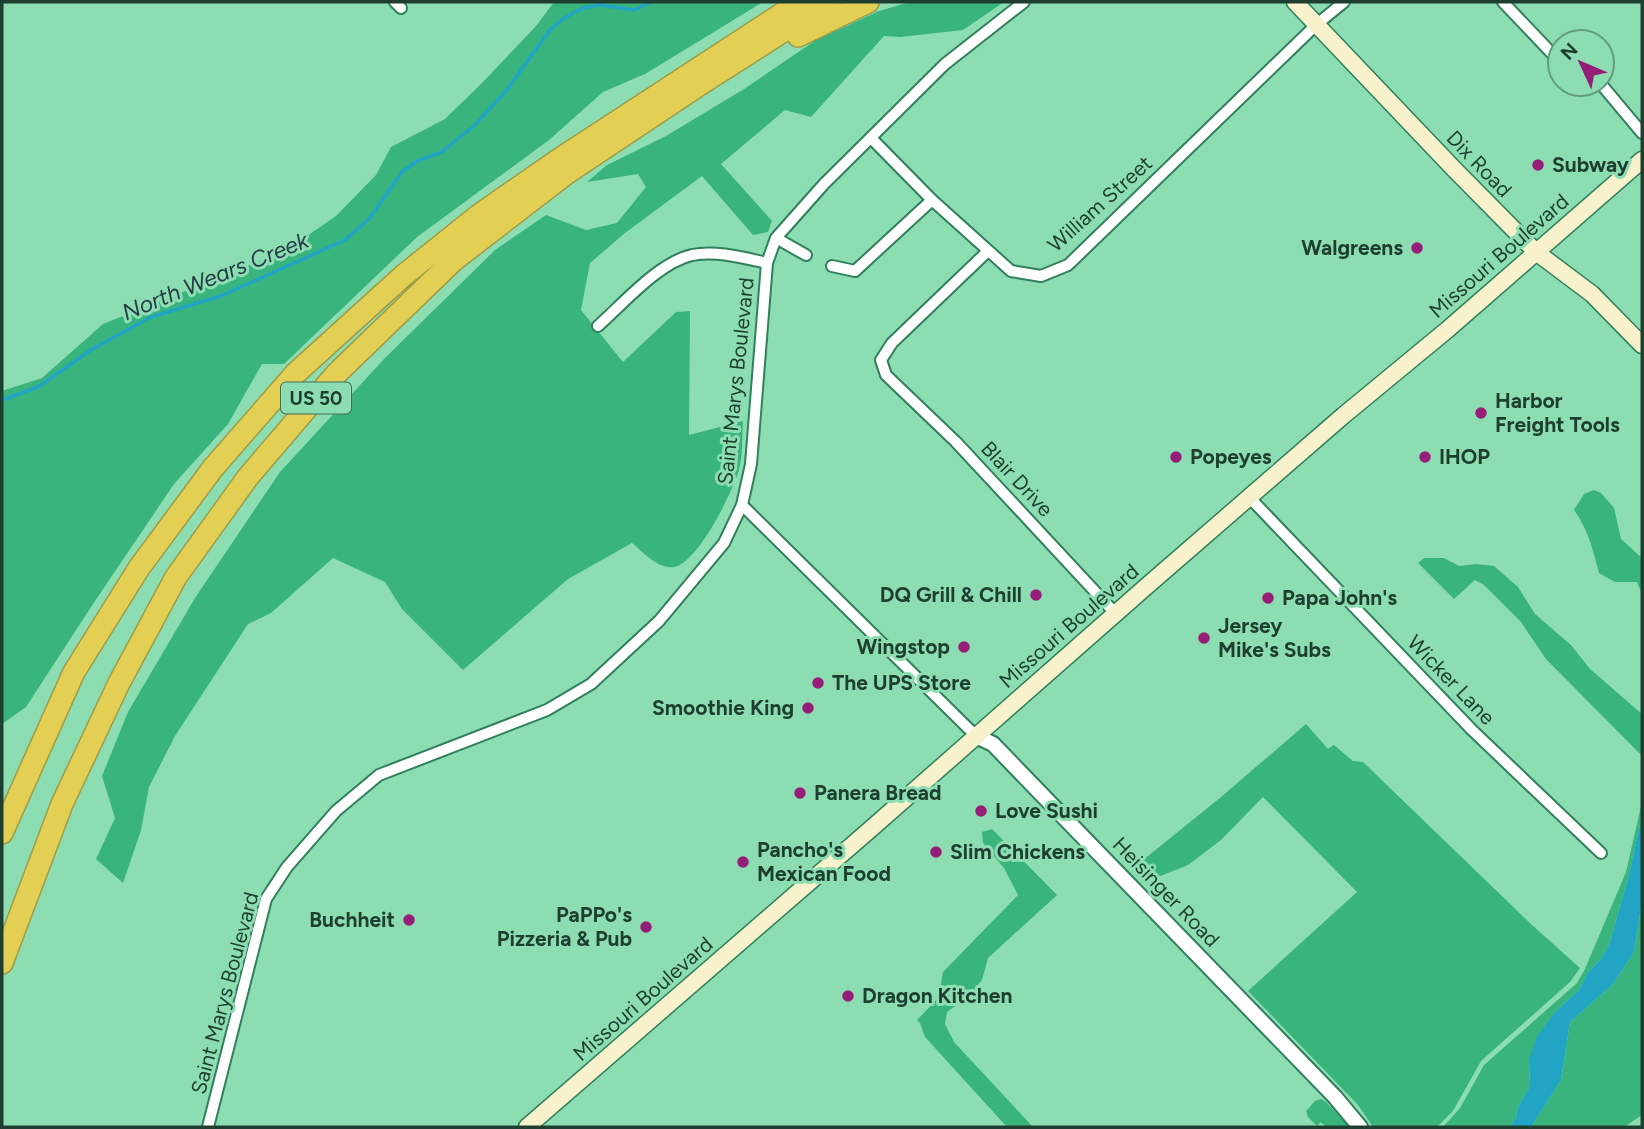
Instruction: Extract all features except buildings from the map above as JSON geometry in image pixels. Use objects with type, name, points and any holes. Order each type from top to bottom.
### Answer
[{"type":"highway","points":[[712,59],[785,2]]},
{"type":"highway","name":"US 50","points":[[2,833],[74,672],[139,568],[213,468],[296,373],[404,275],[479,215],[558,160],[800,2]]},
{"type":"highway","name":"US 50","points":[[2,963],[62,804],[118,683],[176,577],[248,477],[336,374],[454,260],[567,173],[829,2]]},
{"type":"highway","points":[[699,85],[868,2]]},
{"type":"main road","name":"Dix Road","points":[[1295,2],[1536,252],[1592,294],[1642,345]]},
{"type":"main road","name":"Missouri Boulevard","points":[[527,1127],[1343,415],[1447,330],[1642,160]]},
{"type":"street","name":"Saint Marys Boulevard","points":[[208,1127],[266,899],[287,867],[336,811],[379,775],[547,710],[591,684],[659,621],[724,543],[741,505],[751,464],[767,262],[775,238],[824,184],[945,64],[1024,2]]},
{"type":"street","name":"William Street","points":[[871,138],[932,200],[1011,271],[1041,276],[1068,265],[1316,25],[1344,2]]},
{"type":"street","points":[[1503,2],[1546,47]]},
{"type":"street","points":[[1613,98],[1642,133]]},
{"type":"street","points":[[832,266],[855,271],[932,200]]},
{"type":"street","points":[[775,238],[806,256]]},
{"type":"street","name":"Blair Drive","points":[[988,251],[892,342],[881,360],[886,375],[956,442],[1115,613]]},
{"type":"street","points":[[598,327],[653,276],[679,260],[695,255],[727,254],[767,262]]},
{"type":"street","name":"Wicker Lane","points":[[1249,497],[1472,730],[1601,853]]},
{"type":"street","name":"Heisinger Road","points":[[741,505],[976,736],[993,744],[1317,1078],[1360,1127]]},
{"type":"green space","points":[[554,2],[763,2],[645,74],[603,92],[549,140],[417,237],[284,364],[262,364],[228,424],[174,484],[26,707],[2,724],[2,391],[42,378],[103,324],[285,251],[336,216],[376,175],[391,147],[445,119],[536,26]]},
{"type":"green space","points":[[910,2],[1004,2],[963,30],[900,37],[884,36],[811,117],[785,110],[721,164],[772,221],[768,232],[753,235],[702,176],[625,233],[590,263],[581,310],[623,362],[676,312],[690,311],[689,435],[743,421],[741,458],[735,481],[713,526],[693,553],[683,563],[668,567],[652,560],[632,543],[568,579],[463,670],[402,609],[385,582],[333,558],[271,613],[248,624],[175,736],[149,787],[141,830],[123,883],[96,859],[115,818],[102,776],[128,712],[195,598],[280,472],[384,359],[495,250],[546,215],[586,230],[617,223],[646,187],[638,174],[587,182],[607,165],[666,136],[744,89],[816,40],[879,11]]},
{"type":"green space","points":[[1594,490],[1601,493],[1614,508],[1621,539],[1642,558],[1642,594],[1637,582],[1615,582],[1599,573],[1586,532],[1574,510],[1584,494]]},
{"type":"green space","points":[[1424,558],[1444,558],[1459,566],[1494,566],[1518,587],[1535,614],[1571,645],[1590,669],[1642,714],[1642,756],[1546,659],[1521,622],[1484,585],[1475,580],[1454,599],[1418,563]]},
{"type":"green space","points":[[1306,724],[1328,749],[1334,745],[1353,761],[1363,762],[1580,968],[1570,982],[1481,1061],[1453,1111],[1437,1127],[1373,1127],[1358,1105],[1248,991],[1357,892],[1263,797],[1221,840],[1188,865],[1143,883],[1132,869]]},
{"type":"green space","points":[[1642,802],[1642,815],[1629,875],[1609,945],[1601,959],[1589,971],[1579,990],[1555,1012],[1529,1059],[1530,1086],[1518,1107],[1516,1118],[1510,1127],[1443,1127],[1460,1108],[1484,1065],[1577,983],[1626,872]]},
{"type":"green space","points":[[992,829],[1057,895],[988,958],[982,980],[969,996],[947,1012],[945,1024],[954,1042],[1033,1127],[1007,1127],[925,1037],[917,1020],[939,997],[943,972],[1018,895],[1004,868],[983,843],[982,832]]},
{"type":"green space","points":[[1642,901],[1642,1115],[1624,1127],[1531,1127],[1561,1080],[1570,1022],[1613,984],[1634,952]]},
{"type":"green space","points":[[1321,1099],[1350,1127],[1326,1127],[1321,1122],[1317,1126],[1306,1111],[1315,1101]]},
{"type":"water","points":[[1642,815],[1642,901],[1634,952],[1613,984],[1570,1022],[1561,1080],[1531,1127],[1510,1127],[1530,1086],[1529,1059],[1537,1037],[1555,1012],[1579,990],[1589,971],[1601,959],[1609,945],[1629,875]]},
{"type":"waterway","name":"North Wears Creek","points":[[2,400],[38,387],[91,350],[151,317],[221,296],[345,240],[369,219],[402,172],[417,161],[442,152],[475,125],[506,91],[550,30],[566,17],[583,8],[600,5],[634,10],[651,2]]},
{"type":"place","name":"Subway","points":[[1538,165]]},
{"type":"place","name":"Walgreens","points":[[1417,248]]},
{"type":"place","name":"Harbor Freight Tools","points":[[1481,413]]},
{"type":"place","name":"Popeyes","points":[[1176,457]]},
{"type":"place","name":"IHOP","points":[[1425,457]]},
{"type":"place","name":"DQ Grill & Chill","points":[[1036,595]]},
{"type":"place","name":"Papa John's","points":[[1268,598]]},
{"type":"place","name":"Jersey Mike's Subs","points":[[1204,638]]},
{"type":"place","name":"Wingstop","points":[[964,647]]},
{"type":"place","name":"The UPS Store","points":[[818,683]]},
{"type":"place","name":"Smoothie King","points":[[808,708]]},
{"type":"place","name":"Panera Bread","points":[[800,793]]},
{"type":"place","name":"Love Sushi","points":[[981,811]]},
{"type":"place","name":"Slim Chickens","points":[[936,852]]},
{"type":"place","name":"Pancho's Mexican Food","points":[[743,862]]},
{"type":"place","name":"Buchheit","points":[[409,920]]},
{"type":"place","name":"PaPPo's Pizzeria & Pub","points":[[646,927]]},
{"type":"place","name":"Dragon Kitchen","points":[[848,996]]}]
